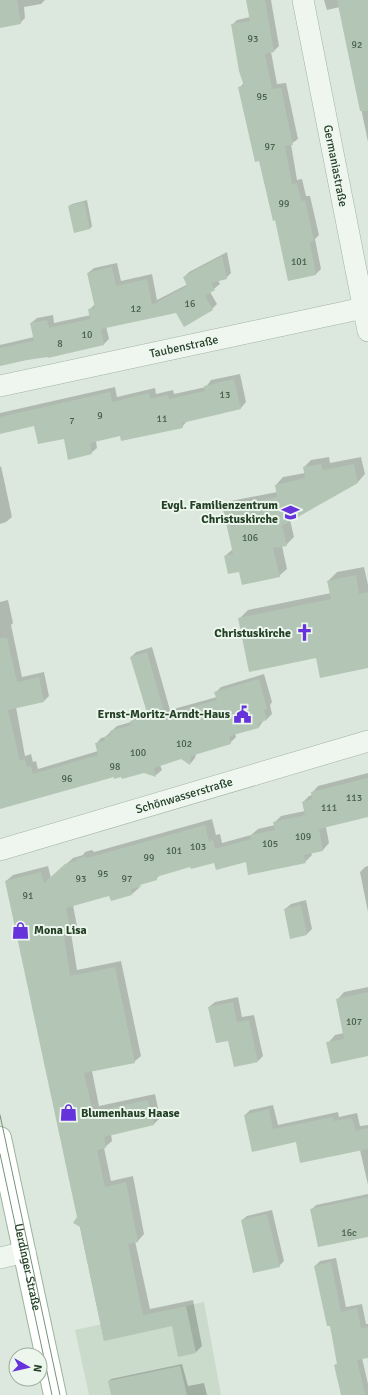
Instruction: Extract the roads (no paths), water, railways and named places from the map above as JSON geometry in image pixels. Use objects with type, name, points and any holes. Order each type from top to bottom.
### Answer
[{"type":"main road","name":"Uerdinger Straße","points":[[0,1138],[55,1395]]},
{"type":"street","name":"Germaniastraße","points":[[303,0],[366,307],[368,331]]},
{"type":"street","name":"Taubenstraße","points":[[0,386],[366,307]]},
{"type":"street","name":"Schönwasserstraße","points":[[0,850],[368,741]]},
{"type":"street","points":[[0,1258],[25,1252]]},
{"type":"tram line","points":[[0,1115],[60,1395]]},
{"type":"tram line","points":[[0,1154],[52,1395]]},
{"type":"place","name":"Evgl. Familienzentrum Christuskirche","points":[[291,512]]},
{"type":"place","name":"Christuskirche","points":[[304,633]]},
{"type":"place","name":"Ernst-Moritz-Arndt-Haus","points":[[243,714]]},
{"type":"place","name":"Mona Lisa","points":[[21,930]]},
{"type":"place","name":"Blumenhaus Haase","points":[[68,1113]]}]
